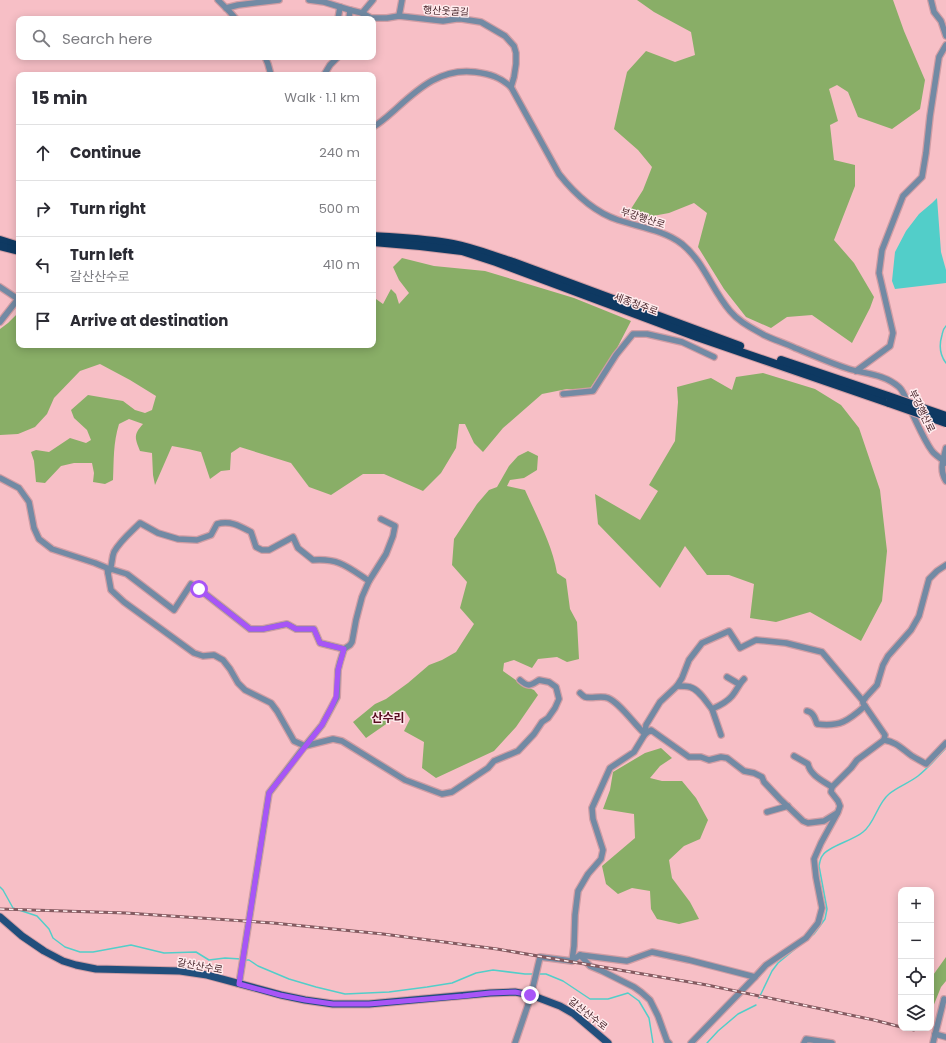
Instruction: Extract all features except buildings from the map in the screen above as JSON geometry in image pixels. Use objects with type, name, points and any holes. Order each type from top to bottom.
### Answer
[{"type":"highway","name":"세종청주로","points":[[376,236],[412,238],[453,244],[476,250],[889,400]]},
{"type":"highway","name":"세종청주로","points":[[376,242],[462,251],[697,337],[889,400]]},
{"type":"highway","points":[[0,245],[16,246]]},
{"type":"highway","points":[[0,245],[16,250]]},
{"type":"highway","points":[[889,400],[946,416]]},
{"type":"highway","points":[[889,400],[946,423]]},
{"type":"main road","name":"갈산산수로","points":[[0,917],[22,936],[44,951],[63,961],[76,965],[96,969],[180,971],[207,975],[280,995],[333,1004],[369,1004],[515,992],[531,995],[560,1006],[574,1014],[608,1043]]},
{"type":"street","points":[[218,0],[233,16]]},
{"type":"street","points":[[226,8],[279,0]]},
{"type":"street","name":"행산웃골길","points":[[309,0],[324,2],[365,16]]},
{"type":"street","points":[[365,16],[373,0]]},
{"type":"street","points":[[399,16],[402,0]]},
{"type":"street","points":[[931,0],[934,12],[941,21],[946,36]]},
{"type":"street","points":[[338,16],[340,7]]},
{"type":"street","points":[[349,16],[350,10]]},
{"type":"street","name":"행산웃골길","points":[[376,18],[399,16],[443,21],[462,19],[481,22],[505,36],[514,46],[516,53],[516,64],[511,87]]},
{"type":"street","points":[[856,371],[890,346],[893,333],[879,273],[882,250],[902,196],[922,177],[939,57],[946,45]]},
{"type":"street","points":[[266,60],[270,72]]},
{"type":"street","points":[[326,72],[330,65],[336,60]]},
{"type":"street","name":"부강행산로","points":[[376,125],[431,81],[448,74],[468,71],[492,75],[504,81],[511,87],[558,174],[582,199],[602,213],[616,219],[659,232],[682,244],[693,254],[728,309],[745,324],[766,336],[832,363],[888,379],[901,388],[927,442],[933,452],[944,461]]},
{"type":"street","points":[[0,287],[16,299]]},
{"type":"street","points":[[0,322],[16,302]]},
{"type":"street","points":[[563,394],[593,391],[616,355],[633,334],[647,334],[682,342],[714,357]]},
{"type":"street","points":[[946,448],[942,467],[943,476],[946,481]]},
{"type":"street","points":[[0,478],[19,488],[29,502],[34,528],[39,539],[52,549],[95,563],[107,568],[110,571],[127,574],[174,610],[191,584],[250,629],[263,629],[287,624],[296,629],[314,629],[320,643],[344,649]]},
{"type":"street","points":[[239,984],[269,793],[322,725],[336,697],[338,670],[344,649],[352,642],[362,597],[369,581],[386,554],[393,536],[395,526],[381,519]]},
{"type":"street","points":[[369,581],[343,564],[323,559],[313,560],[298,548],[293,537],[269,550],[262,550],[256,547],[251,532],[238,524],[222,523],[217,524],[211,535],[197,540],[178,539],[158,533],[140,523],[115,550],[110,571],[111,590],[124,602],[194,653],[203,656],[214,656],[223,660],[238,683],[245,690],[271,703],[294,741],[305,746],[333,739],[342,741],[405,780],[442,794],[452,792],[488,768],[494,761],[518,751],[534,734],[542,722],[548,718],[555,708],[559,699],[556,687],[549,682],[539,680],[532,685],[525,684],[520,680]]},
{"type":"street","points":[[807,711],[813,714],[817,724],[830,726],[845,722],[864,704],[866,697],[877,685],[883,665],[888,656],[911,630],[919,616],[929,579],[946,565]]},
{"type":"street","points":[[572,961],[578,891],[588,874],[601,859],[602,854],[593,819],[592,808],[610,768],[634,752],[644,734],[646,725],[660,702],[677,686],[690,660],[702,643],[729,631],[740,648],[756,640],[786,643],[822,652],[864,704],[886,735],[884,740],[856,760],[851,768],[832,787],[831,792],[840,806],[820,843],[814,859],[822,908],[818,923],[806,938],[766,965],[691,1043]]},
{"type":"street","points":[[727,677],[739,684]]},
{"type":"street","points":[[712,709],[726,702],[744,679]]},
{"type":"street","points":[[677,686],[691,688],[700,693],[712,709],[721,735]]},
{"type":"street","points":[[580,693],[586,697],[605,697],[610,699],[621,708],[636,727],[644,734]]},
{"type":"street","points":[[644,734],[651,730],[690,757],[701,757],[709,760],[721,756],[727,758],[744,771],[754,773],[762,777],[764,782],[803,821],[808,823],[824,821],[838,812]]},
{"type":"street","points":[[884,740],[899,745],[912,756],[926,764],[946,743]]},
{"type":"street","points":[[794,756],[808,764],[809,770],[832,787]]},
{"type":"street","points":[[767,812],[788,806]]},
{"type":"street","points":[[516,1042],[531,995],[540,957],[572,961],[580,955],[627,961],[652,952],[755,977]]},
{"type":"street","points":[[580,955],[590,966],[642,992],[650,1000],[669,1043]]},
{"type":"street","points":[[933,1043],[944,999]]},
{"type":"street","points":[[936,1034],[946,1038]]},
{"type":"street","points":[[804,1043],[806,1039],[832,1043]]},
{"type":"green space","points":[[637,0],[893,0],[904,31],[925,80],[920,109],[892,129],[858,117],[848,92],[837,85],[829,89],[838,121],[830,125],[834,160],[855,165],[855,186],[834,240],[854,263],[874,297],[852,343],[812,315],[787,317],[771,328],[746,317],[724,289],[698,247],[707,213],[694,203],[669,213],[642,218],[629,212],[643,190],[652,167],[638,150],[614,129],[627,72],[646,51],[675,62],[695,55],[691,32],[654,12]]},
{"type":"green space","points":[[402,258],[434,266],[485,271],[574,298],[631,321],[616,350],[589,390],[567,389],[542,394],[503,428],[483,452],[474,443],[465,424],[459,424],[456,448],[441,473],[423,491],[384,474],[363,474],[331,495],[309,487],[291,463],[240,447],[231,453],[230,470],[221,471],[210,479],[201,452],[172,446],[155,485],[152,453],[140,451],[136,440],[136,434],[143,424],[129,419],[119,424],[117,431],[114,452],[113,480],[105,484],[93,482],[94,473],[92,463],[74,463],[61,466],[45,483],[36,482],[34,461],[31,452],[36,450],[49,452],[70,438],[86,443],[91,440],[87,430],[74,418],[71,410],[88,395],[123,401],[135,410],[145,413],[152,410],[156,396],[100,364],[80,371],[54,398],[47,414],[35,427],[18,434],[0,435],[0,329],[16,315],[16,348],[376,348],[376,299],[383,304],[391,289],[396,294],[399,304],[409,293],[399,280],[393,267]]},
{"type":"green space","points":[[763,373],[815,389],[841,405],[859,428],[880,490],[887,551],[882,601],[861,641],[810,612],[776,622],[750,618],[754,584],[729,575],[707,575],[685,546],[660,588],[598,524],[595,494],[640,520],[658,491],[649,485],[675,441],[678,402],[677,387],[711,378],[732,390],[736,377]]},
{"type":"green space","points":[[528,451],[538,456],[537,470],[524,478],[510,480],[507,486],[525,490],[548,541],[557,573],[566,579],[570,609],[577,622],[579,659],[567,662],[557,657],[538,659],[532,668],[514,660],[504,663],[503,671],[524,686],[534,690],[538,695],[516,727],[494,751],[436,778],[422,768],[424,742],[404,731],[410,719],[405,711],[366,738],[353,722],[375,704],[386,699],[408,683],[429,665],[456,652],[474,624],[460,608],[467,582],[452,565],[454,539],[477,504],[489,490],[497,487],[509,466],[518,456]]},
{"type":"green space","points":[[661,748],[672,758],[660,766],[650,778],[662,781],[682,781],[696,798],[708,820],[700,839],[684,846],[669,860],[672,878],[690,902],[699,919],[679,924],[657,919],[651,909],[650,891],[632,888],[618,894],[606,884],[602,866],[635,838],[634,814],[603,809],[610,790],[613,772],[645,753]]},
{"type":"green space","points":[[946,957],[946,981],[941,987],[934,1004],[934,995],[934,974]]},
{"type":"water","points":[[937,198],[941,252],[946,270],[946,283],[895,289],[892,281],[895,252],[906,231],[919,214]]},
{"type":"waterway","points":[[946,326],[943,331],[940,346],[942,356],[946,363]]},
{"type":"waterway","points":[[809,938],[814,934],[825,919],[827,909],[819,866],[822,856],[830,849],[854,838],[863,832],[870,824],[885,798],[896,789],[918,776],[946,748]]},
{"type":"waterway","points":[[0,887],[13,908],[37,916],[49,929],[53,938],[65,947],[80,952],[93,952],[131,945],[164,953],[196,952],[209,960],[225,958],[241,959]]},
{"type":"waterway","points":[[759,998],[772,971],[778,963],[800,945]]},
{"type":"waterway","points":[[245,960],[249,960],[258,966],[289,979],[345,994],[389,992],[452,983],[476,973],[493,970],[534,974]]},
{"type":"waterway","points":[[538,974],[546,974],[563,981],[590,999],[608,999],[628,993],[639,1001],[649,1018],[653,1043]]},
{"type":"waterway","points":[[707,1043],[718,1031],[738,1014],[756,1005]]},
{"type":"railway","points":[[0,909],[126,913],[273,923],[383,934],[497,949],[707,985],[898,1026]]},
{"type":"district","name":"산수리","points":[[388,717]]},
{"type":"route","points":[[199,589],[250,629],[263,629],[287,624],[296,629],[314,629],[320,643],[344,649],[338,670],[336,697],[331,708],[322,725],[269,793],[239,984],[280,995],[333,1004],[369,1004],[490,993],[515,992],[531,996],[530,995]]}]
